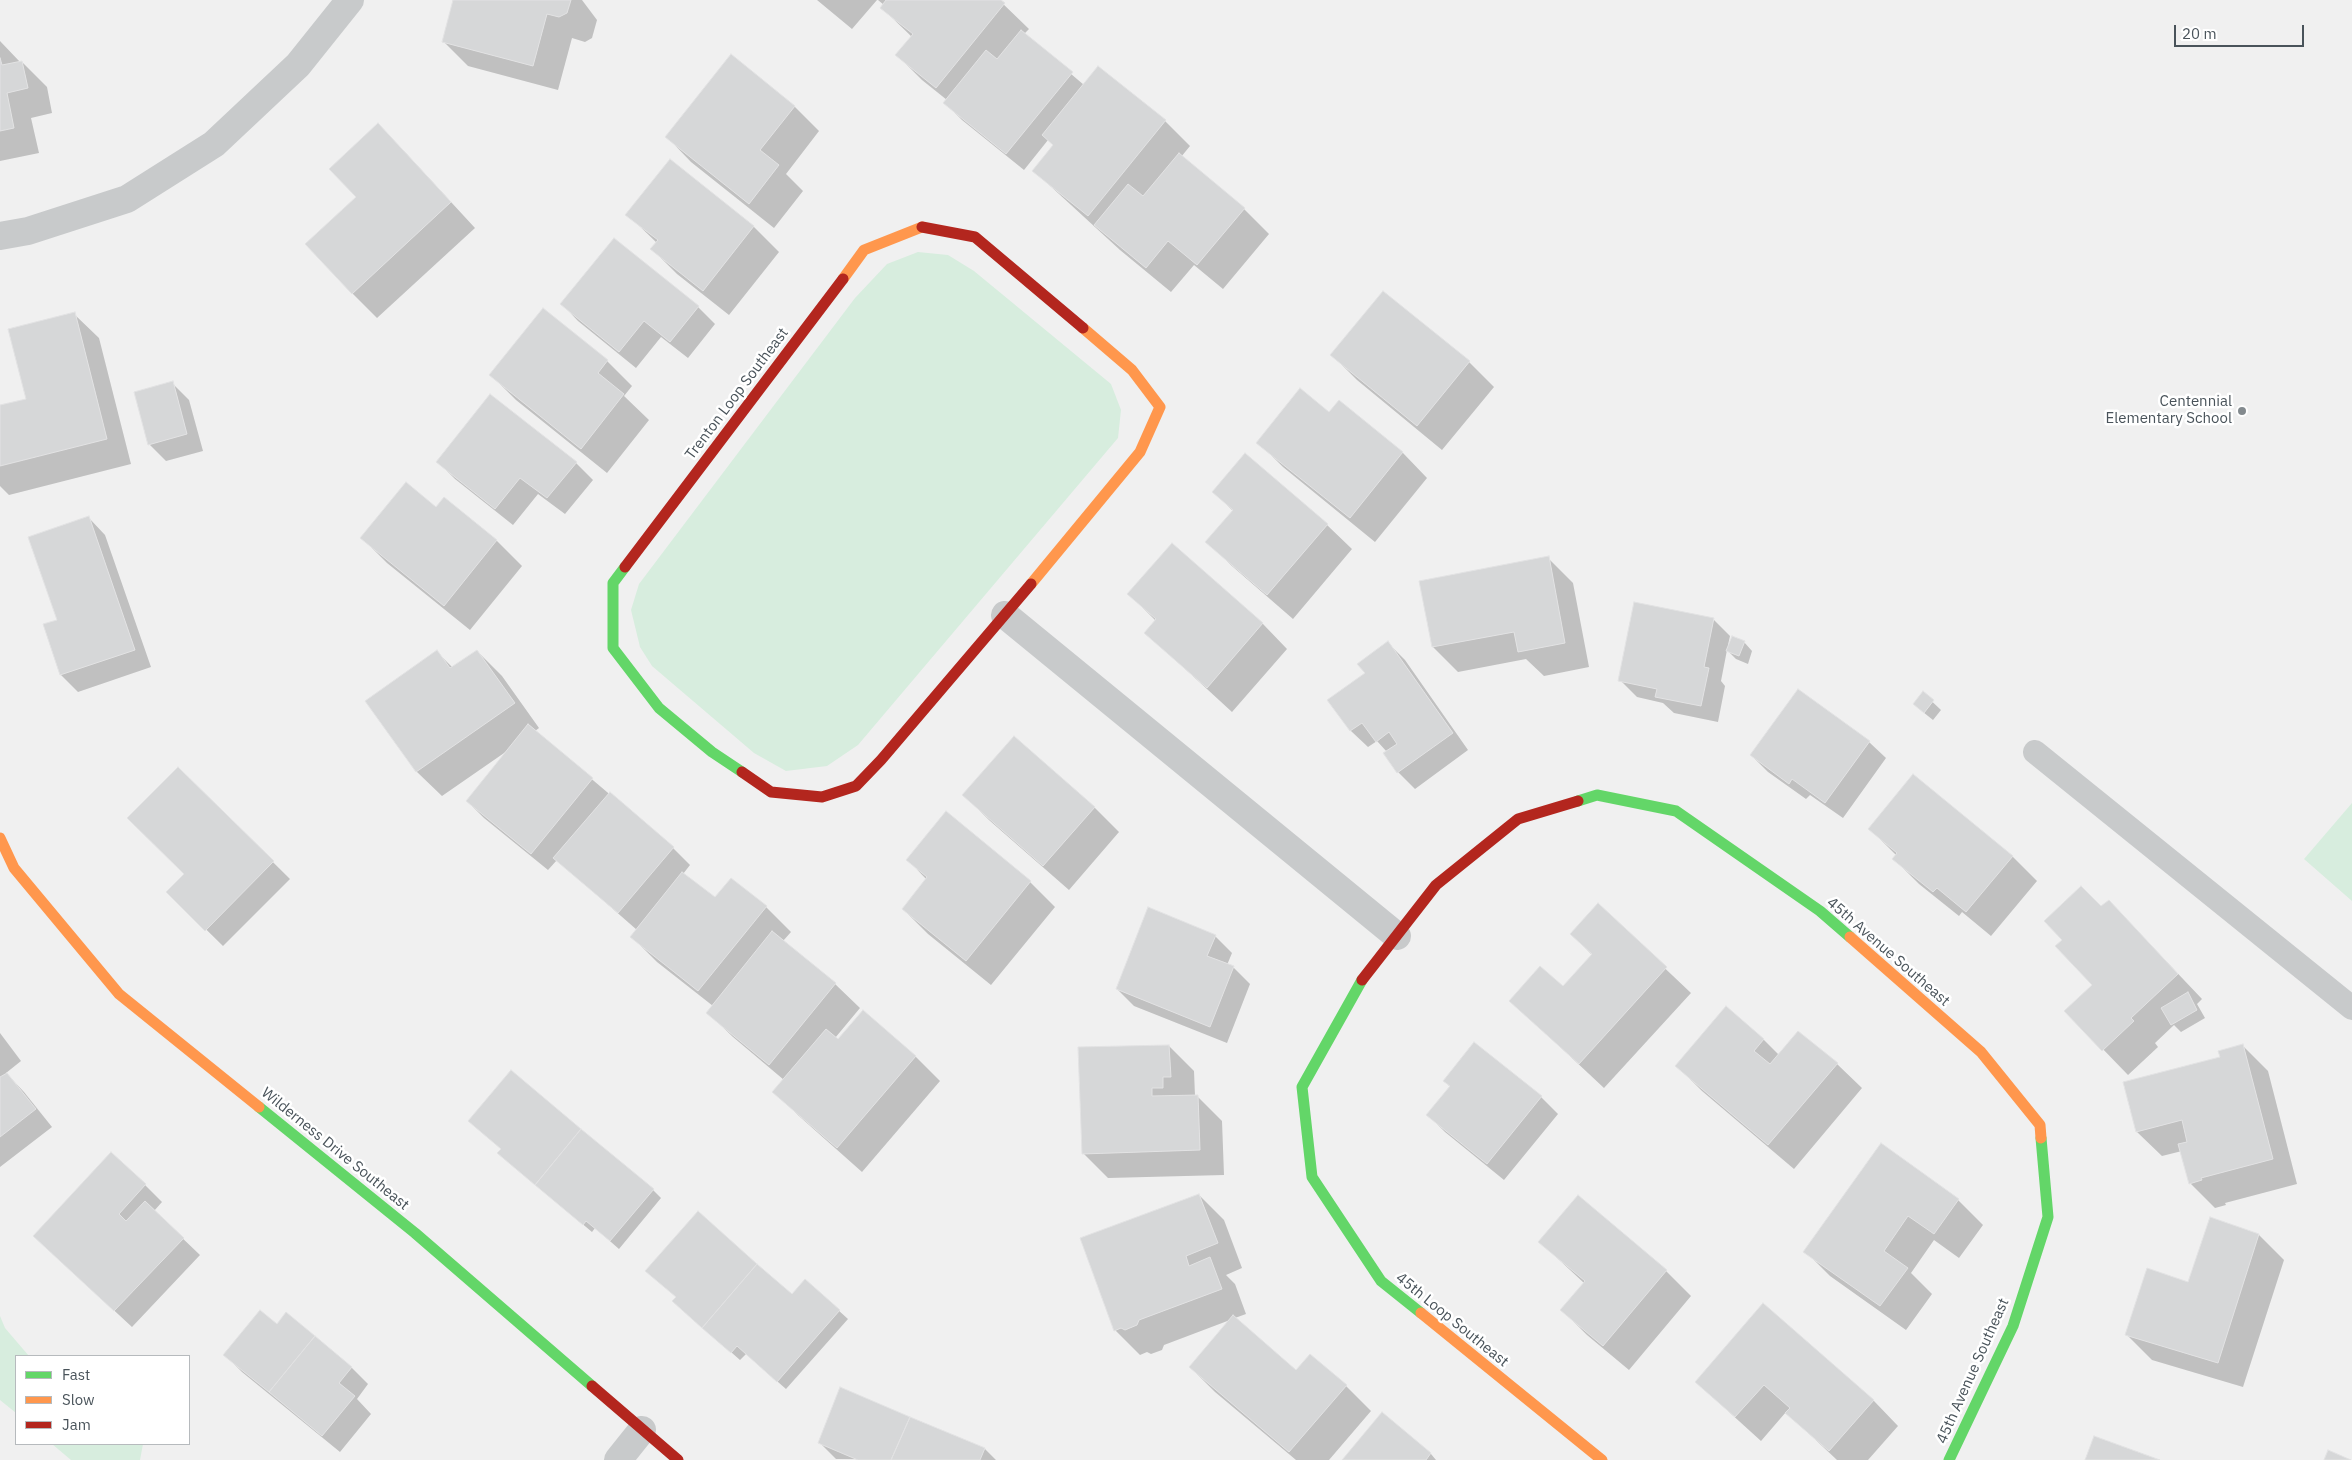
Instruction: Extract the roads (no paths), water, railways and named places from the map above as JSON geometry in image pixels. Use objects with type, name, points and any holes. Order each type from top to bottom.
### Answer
[{"type":"street","points":[[0,236],[28,231],[127,199],[214,144],[298,65],[350,0]]},
{"type":"street","name":"Trenton Loop Southeast","points":[[922,227],[974,237],[1132,370],[1160,407],[1140,452],[1005,615],[881,760],[856,786],[822,797],[771,792],[712,752],[659,708],[613,648],[613,583],[864,250],[922,227]]},
{"type":"street","points":[[1005,615],[1397,936]]},
{"type":"street","name":"45th Avenue Southeast","points":[[1397,936],[1436,885],[1518,819],[1597,795],[1676,812],[1820,911],[1981,1052],[2040,1125],[2048,1217],[2013,1326],[1949,1460]]},
{"type":"street","name":"Wilderness Drive Southeast","points":[[0,838],[14,868],[119,994],[415,1233],[678,1460]]},
{"type":"street","name":"45th Loop Southeast","points":[[1397,936],[1358,985],[1302,1087],[1312,1177],[1381,1281],[1602,1460]]},
{"type":"street","points":[[618,1460],[642,1430]]},
{"type":"lane","points":[[2035,752],[2352,1008]]},
{"type":"place","name":"Centennial Elementary School","points":[[2242,411]]}]
